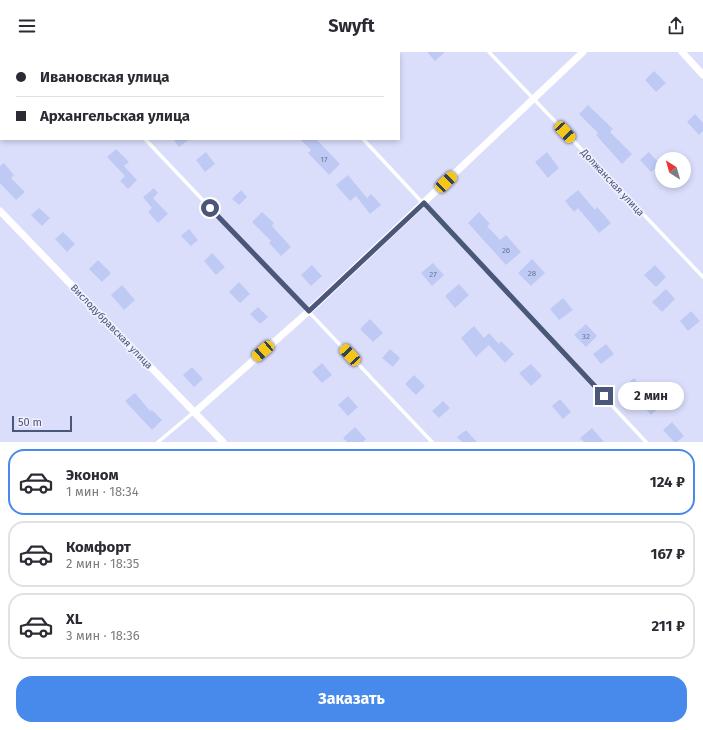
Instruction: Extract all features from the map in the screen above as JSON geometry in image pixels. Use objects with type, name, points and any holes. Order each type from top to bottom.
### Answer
[{"type":"street","points":[[195,412],[309,311],[583,52]]},
{"type":"street","points":[[682,52],[703,74]]},
{"type":"street","name":"Вислодубравская улица","points":[[0,211],[223,442]]},
{"type":"lane","name":"Должанская улица","points":[[489,52],[703,277]]},
{"type":"lane","points":[[146,140],[432,442]]},
{"type":"lane","points":[[363,140],[424,203],[646,442]]},
{"type":"lane","points":[[158,442],[195,412]]},
{"type":"shaded area","points":[[400,52],[703,52],[703,442],[0,442],[0,140],[400,140]]},
{"type":"building","points":[[427,52],[445,52],[435,61]]},
{"type":"building","points":[[654,71],[666,83],[656,92],[645,80]]},
{"type":"building","points":[[588,105],[613,129],[610,132],[632,154],[622,164],[596,135],[598,133],[579,114]]},
{"type":"building","points":[[695,114],[703,123],[703,131],[699,135],[687,122]]},
{"type":"building","points":[[174,140],[189,140],[179,147]]},
{"type":"building","points":[[301,140],[317,140],[340,164],[329,175],[308,153],[311,150]]},
{"type":"building","points":[[116,149],[129,162],[124,166],[137,180],[128,189],[120,181],[125,176],[107,157]]},
{"type":"building","points":[[206,152],[215,164],[205,172],[196,160]]},
{"type":"building","points":[[547,152],[559,168],[548,178],[535,162]]},
{"type":"building","points":[[649,152],[655,159],[655,168],[651,172],[640,160]]},
{"type":"building","points":[[4,163],[14,175],[11,178],[25,192],[16,200],[0,183],[0,166]]},
{"type":"building","points":[[348,175],[367,198],[371,194],[381,205],[370,214],[356,196],[350,201],[336,185]]},
{"type":"building","points":[[154,188],[158,193],[153,198],[168,214],[158,223],[148,212],[152,208],[143,197]]},
{"type":"building","points":[[241,190],[247,197],[239,205],[232,199]]},
{"type":"building","points":[[578,190],[595,210],[597,207],[611,223],[599,233],[578,208],[574,212],[565,201]]},
{"type":"building","points":[[39,208],[50,218],[42,226],[31,215]]},
{"type":"building","points":[[262,212],[274,223],[272,226],[291,247],[281,256],[269,243],[271,241],[252,222]]},
{"type":"building","points":[[479,212],[490,224],[487,226],[500,240],[506,235],[521,252],[506,265],[468,223]]},
{"type":"building","points":[[189,229],[198,240],[191,246],[181,236]]},
{"type":"building","points":[[63,232],[75,244],[67,252],[55,239]]},
{"type":"building","points":[[212,253],[225,267],[216,275],[204,261]]},
{"type":"building","points":[[532,259],[545,273],[531,286],[518,273]]},
{"type":"building","points":[[98,260],[111,273],[102,282],[89,269]]},
{"type":"building","points":[[433,263],[444,275],[432,286],[421,273]]},
{"type":"building","points":[[312,265],[322,276],[311,286],[301,275]]},
{"type":"building","points":[[655,265],[666,277],[656,287],[644,275]]},
{"type":"building","points":[[239,282],[250,294],[240,303],[229,292]]},
{"type":"building","points":[[459,284],[469,295],[455,308],[445,296]]},
{"type":"building","points":[[122,285],[135,300],[124,310],[111,295]]},
{"type":"building","points":[[666,289],[675,299],[662,312],[652,302]]},
{"type":"building","points":[[563,298],[573,310],[559,320],[550,309]]},
{"type":"building","points":[[258,307],[268,317],[260,324],[250,314]]},
{"type":"building","points":[[691,311],[700,321],[688,331],[680,321]]},
{"type":"building","points":[[370,319],[383,333],[373,342],[360,329]]},
{"type":"building","points":[[586,324],[597,336],[586,347],[574,335]]},
{"type":"building","points":[[474,326],[484,338],[489,333],[499,344],[501,341],[514,354],[505,363],[489,345],[476,357],[461,338]]},
{"type":"building","points":[[606,344],[614,354],[601,364],[593,354]]},
{"type":"building","points":[[390,349],[400,358],[393,367],[382,358]]},
{"type":"building","points":[[322,363],[332,375],[322,383],[312,372]]},
{"type":"building","points":[[531,364],[542,376],[531,386],[519,373]]},
{"type":"building","points":[[192,367],[203,379],[194,387],[183,375]]},
{"type":"building","points":[[414,375],[425,386],[416,395],[405,384]]},
{"type":"building","points":[[634,378],[643,389],[636,395],[627,384]]},
{"type":"building","points":[[135,393],[150,411],[152,410],[162,420],[152,430],[125,401]]},
{"type":"building","points":[[348,396],[358,407],[348,416],[338,405]]},
{"type":"building","points":[[654,397],[662,405],[651,415],[643,406]]},
{"type":"building","points":[[560,399],[571,412],[563,419],[552,406]]},
{"type":"building","points":[[443,401],[450,408],[439,418],[432,411]]},
{"type":"building","points":[[672,422],[684,436],[677,442],[674,442],[663,430]]},
{"type":"building","points":[[355,427],[366,439],[363,442],[347,442],[343,438]]},
{"type":"building","points":[[592,428],[604,442],[584,442],[580,438]]},
{"type":"building","points":[[466,430],[477,442],[462,442],[457,437]]},
{"type":"route","points":[[210,208],[309,311],[424,203],[604,396]]}]
